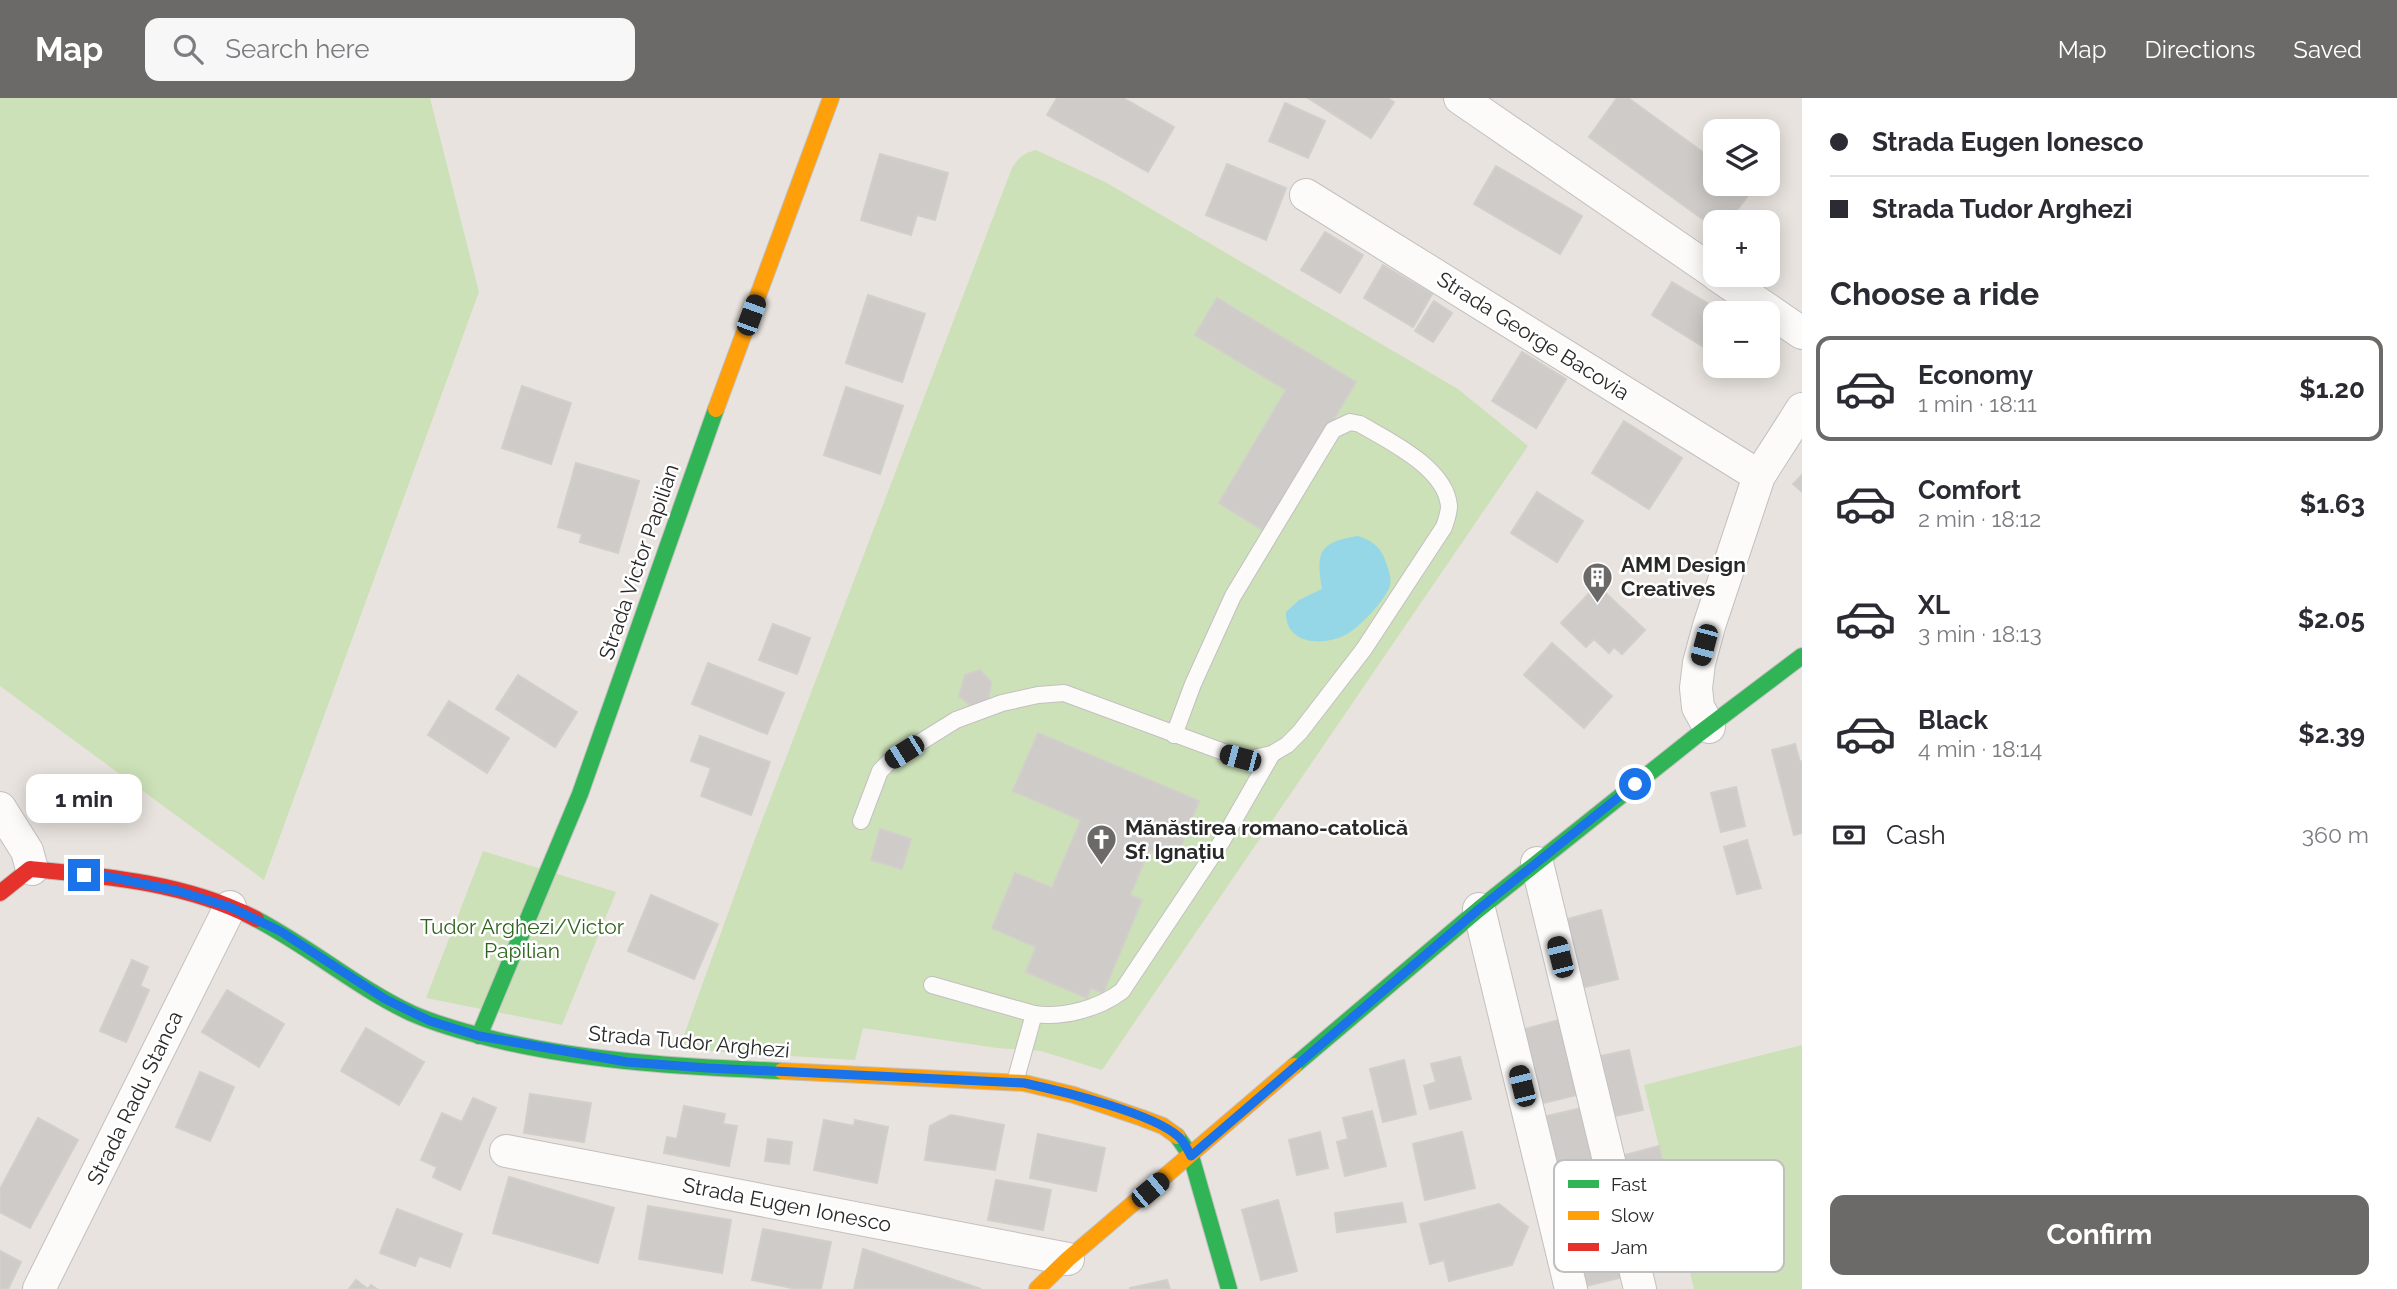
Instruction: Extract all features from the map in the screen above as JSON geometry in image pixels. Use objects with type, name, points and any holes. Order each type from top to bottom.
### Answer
[{"type":"street","name":"Strada Victor Papilian","points":[[479,1036],[580,794],[695,467],[831,98]]},
{"type":"street","points":[[1460,98],[1703,265]]},
{"type":"street","name":"Strada George Bacovia","points":[[1306,195],[1759,476]]},
{"type":"street","points":[[1735,287],[1802,333]]},
{"type":"street","points":[[1709,727],[1697,700],[1699,663],[1709,626],[1759,476],[1802,409]]},
{"type":"street","points":[[1037,1289],[1068,1259],[1479,909],[1802,656]]},
{"type":"street","points":[[0,808],[27,851],[32,869],[0,893]]},
{"type":"street","points":[[1537,863],[1609,1160]]},
{"type":"street","name":"Strada Tudor Arghezi","points":[[32,869],[110,877],[178,891],[230,907],[280,931],[385,999],[430,1021],[479,1036],[627,1062],[1015,1082],[1074,1095],[1163,1126],[1180,1138],[1191,1156]]},
{"type":"street","name":"Strada Radu Stanca","points":[[39,1289],[230,907]]},
{"type":"street","points":[[1479,909],[1554,1215]]},
{"type":"street","name":"Strada Eugen Ionesco","points":[[506,1151],[1068,1259]]},
{"type":"street","points":[[1191,1156],[1229,1289]]},
{"type":"street","points":[[1568,1272],[1572,1289]]},
{"type":"lane","points":[[861,821],[880,771],[890,761],[956,720],[1002,703],[1038,695],[1064,693],[1174,735],[1240,758],[1272,754],[1287,745],[1300,733],[1364,649],[1444,527],[1449,508],[1447,495],[1438,480],[1421,462],[1360,424],[1350,422],[1333,430],[1233,596],[1193,684],[1174,735]]},
{"type":"lane","points":[[932,985],[1034,1014],[1056,1016],[1112,998],[1122,990],[1222,841],[1272,754]]},
{"type":"lane","points":[[1015,1082],[1034,1014]]},
{"type":"green space","points":[[0,98],[430,98],[479,292],[264,880],[0,686]]},
{"type":"green space","points":[[1036,150],[1107,183],[1458,389],[1528,446],[1102,1070],[1041,1051],[997,1048],[863,1028],[855,1060],[679,1049],[753,844],[1012,168],[1022,156]]},
{"type":"green space","name":"Tudor Arghezi/Victor Papilian","points":[[483,851],[616,892],[562,1025],[426,998]]},
{"type":"green space","points":[[1802,1045],[1802,1289],[1694,1289],[1690,1272],[1784,1272],[1784,1160],[1662,1160],[1644,1085]]},
{"type":"water","points":[[1358,536],[1381,551],[1390,580],[1387,592],[1372,613],[1347,634],[1328,641],[1299,637],[1287,623],[1286,612],[1299,600],[1322,589],[1319,566],[1327,546]]},
{"type":"building","points":[[1057,98],[1123,98],[1174,127],[1148,172],[1047,115]]},
{"type":"building","points":[[1308,98],[1387,98],[1394,102],[1371,138]]},
{"type":"building","points":[[1617,98],[1628,98],[1703,152],[1703,196],[1748,196],[1737,210],[1703,210],[1703,219],[1589,137]]},
{"type":"building","points":[[1285,103],[1325,121],[1308,158],[1269,141]]},
{"type":"building","points":[[880,154],[948,173],[935,220],[917,215],[911,235],[861,220]]},
{"type":"building","points":[[1227,164],[1286,188],[1266,240],[1206,215]]},
{"type":"building","points":[[1496,166],[1582,216],[1560,254],[1474,204]]},
{"type":"building","points":[[1325,232],[1363,255],[1340,293],[1301,270]]},
{"type":"building","points":[[1383,265],[1432,294],[1413,327],[1364,298]]},
{"type":"building","points":[[1672,282],[1704,301],[1703,347],[1652,315]]},
{"type":"building","points":[[868,295],[925,314],[902,382],[846,363]]},
{"type":"building","points":[[1217,298],[1356,382],[1266,532],[1219,503],[1286,390],[1195,335]]},
{"type":"building","points":[[1434,301],[1452,313],[1433,342],[1415,331]]},
{"type":"building","points":[[1522,352],[1566,379],[1536,428],[1492,401]]},
{"type":"building","points":[[522,386],[571,403],[551,464],[502,448]]},
{"type":"building","points":[[846,387],[903,406],[880,474],[824,455]]},
{"type":"building","points":[[1624,421],[1682,458],[1649,509],[1592,473]]},
{"type":"building","points":[[576,463],[639,481],[618,553],[580,542],[582,534],[558,527]]},
{"type":"building","points":[[1802,475],[1802,492],[1793,484]]},
{"type":"building","points":[[1537,492],[1583,521],[1557,562],[1511,533]]},
{"type":"building","name":"AMM Design Creatives","points":[[1597,585],[1645,630],[1622,654],[1614,647],[1609,653],[1594,639],[1586,647],[1561,623]]},
{"type":"building","points":[[773,624],[810,638],[797,674],[759,660]]},
{"type":"building","points":[[1552,643],[1612,696],[1584,728],[1524,675]]},
{"type":"building","points":[[708,663],[784,693],[767,734],[692,704]]},
{"type":"building","points":[[980,670],[991,682],[988,701],[971,706],[959,696],[965,675]]},
{"type":"building","points":[[518,675],[577,712],[555,747],[496,709]]},
{"type":"building","points":[[449,701],[509,738],[487,773],[428,735]]},
{"type":"building","name":"Mănăstirea romano-catolică Sf. Ignațiu","points":[[1038,733],[1199,801],[1175,861],[1149,850],[1130,895],[1142,900],[1103,993],[1091,988],[1087,998],[1026,972],[1036,947],[992,928],[1015,873],[1052,888],[1081,820],[1013,791]]},
{"type":"building","points":[[700,736],[770,762],[751,815],[701,796],[711,768],[691,761]]},
{"type":"building","points":[[1795,744],[1800,762],[1802,761],[1802,833],[1794,835],[1772,750]]},
{"type":"building","points":[[1736,787],[1745,826],[1721,832],[1711,793]]},
{"type":"building","points":[[880,829],[911,839],[902,869],[871,860]]},
{"type":"building","points":[[1747,840],[1761,888],[1737,894],[1724,847]]},
{"type":"building","points":[[651,895],[718,924],[694,979],[628,951]]},
{"type":"building","points":[[1601,910],[1618,979],[1581,988],[1564,920]]},
{"type":"building","points":[[132,960],[148,967],[140,986],[149,990],[126,1042],[100,1031]]},
{"type":"building","points":[[227,990],[284,1024],[259,1067],[202,1032]]},
{"type":"building","points":[[1559,1020],[1571,1071],[1579,1069],[1585,1093],[1539,1104],[1521,1030]]},
{"type":"building","points":[[366,1028],[424,1062],[399,1105],[341,1071]]},
{"type":"building","points":[[1629,1050],[1643,1110],[1615,1116],[1601,1056]]},
{"type":"building","points":[[1460,1057],[1471,1099],[1430,1109],[1424,1086],[1436,1082],[1431,1064]]},
{"type":"building","points":[[1404,1060],[1416,1114],[1383,1122],[1370,1069]]},
{"type":"building","points":[[200,1072],[234,1087],[210,1141],[176,1127]]},
{"type":"building","points":[[530,1094],[591,1103],[584,1142],[524,1133]]},
{"type":"building","points":[[473,1098],[496,1108],[460,1190],[433,1177],[437,1167],[421,1160],[442,1113],[462,1122]]},
{"type":"building","points":[[684,1106],[725,1114],[723,1124],[737,1126],[729,1166],[664,1153],[667,1137],[677,1139]]},
{"type":"building","points":[[1586,1107],[1599,1160],[1554,1160],[1554,1165],[1543,1117]]},
{"type":"building","points":[[1372,1111],[1386,1166],[1345,1176],[1337,1142],[1348,1139],[1343,1118]]},
{"type":"building","points":[[951,1115],[1004,1125],[995,1170],[925,1160],[930,1126]]},
{"type":"building","points":[[38,1118],[78,1140],[30,1228],[0,1212],[0,1189]]},
{"type":"building","points":[[824,1120],[854,1126],[855,1120],[888,1127],[877,1183],[814,1170]]},
{"type":"building","points":[[1320,1132],[1328,1168],[1297,1175],[1289,1140]]},
{"type":"building","points":[[1462,1132],[1475,1188],[1425,1200],[1413,1144]]},
{"type":"building","points":[[1038,1134],[1105,1148],[1096,1191],[1030,1178]]},
{"type":"building","points":[[768,1139],[792,1142],[789,1164],[765,1161]]},
{"type":"building","points":[[1659,1146],[1662,1160],[1619,1160],[1618,1157]]},
{"type":"building","points":[[509,1177],[614,1208],[598,1263],[493,1233]]},
{"type":"building","points":[[996,1180],[1051,1190],[1043,1230],[988,1220]]},
{"type":"building","points":[[1278,1200],[1297,1271],[1261,1280],[1242,1210]]},
{"type":"building","points":[[1402,1203],[1406,1222],[1337,1232],[1335,1213]]},
{"type":"building","points":[[1499,1204],[1528,1227],[1512,1265],[1449,1281],[1444,1260],[1430,1264],[1420,1224]]},
{"type":"building","points":[[648,1206],[731,1220],[722,1273],[639,1259]]},
{"type":"building","points":[[397,1209],[462,1234],[450,1267],[419,1256],[415,1266],[380,1253]]},
{"type":"building","points":[[763,1229],[831,1242],[821,1289],[797,1289],[752,1280]]},
{"type":"building","points":[[863,1249],[981,1289],[854,1289]]},
{"type":"building","points":[[0,1251],[21,1262],[8,1289],[0,1289]]},
{"type":"building","points":[[1578,1272],[1626,1272],[1627,1276],[1582,1287]]},
{"type":"building","points":[[356,1280],[368,1289],[349,1289]]},
{"type":"building","points":[[1167,1280],[1170,1289],[1130,1289],[1130,1288]]},
{"type":"traffic: fast","points":[[479,1036],[580,794],[716,409]]},
{"type":"traffic: fast","points":[[1294,1066],[1479,909],[1696,736],[1802,656]]},
{"type":"traffic: fast","points":[[256,919],[391,1003],[464,1032],[567,1054],[674,1065],[782,1071]]},
{"type":"traffic: fast","points":[[1177,1136],[1191,1156],[1229,1289]]},
{"type":"traffic: slow","points":[[716,409],[831,98]]},
{"type":"traffic: slow","points":[[1037,1289],[1068,1259],[1294,1066]]},
{"type":"traffic: slow","points":[[782,1071],[1024,1083],[1074,1095],[1142,1118],[1163,1126],[1177,1136]]},
{"type":"traffic: jam","points":[[0,893],[30,869],[117,878],[175,889],[203,897],[256,919]]},
{"type":"place","name":"AMM Design Creatives","points":[[1598,604]]},
{"type":"place","name":"Mănăstirea romano-catolică Sf. Ignațiu","points":[[1102,867]]},
{"type":"route","points":[[84,875],[110,877],[178,891],[230,907],[280,931],[385,999],[430,1021],[479,1036],[627,1062],[1024,1083],[1074,1095],[1163,1126],[1180,1138],[1191,1156],[1479,909],[1635,784]]}]
